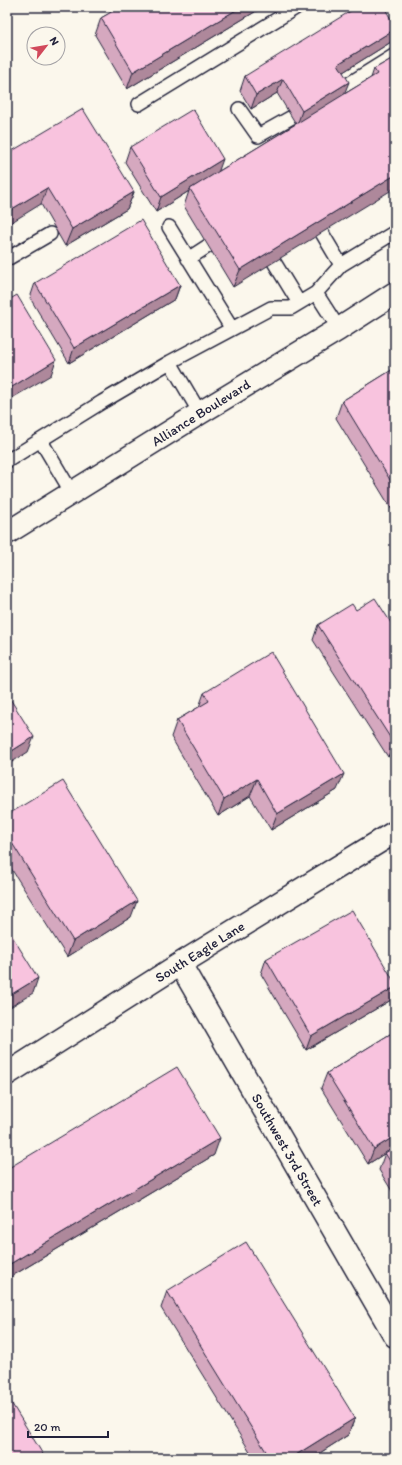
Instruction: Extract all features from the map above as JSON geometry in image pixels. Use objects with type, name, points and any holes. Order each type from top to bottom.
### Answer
[{"type":"street","name":"Alliance Boulevard","points":[[7,534],[395,293]]},
{"type":"street","name":"South Eagle Lane","points":[[7,1074],[180,964],[395,832]]},
{"type":"street","name":"Southwest 3rd Street","points":[[180,964],[395,1336]]},
{"type":"lane","points":[[139,104],[297,7]]},
{"type":"lane","points":[[339,90],[395,55]]},
{"type":"lane","points":[[239,109],[258,136],[292,117]]},
{"type":"lane","points":[[169,226],[232,329]]},
{"type":"lane","points":[[7,461],[170,362],[272,308],[291,308],[316,293],[341,265],[395,232]]},
{"type":"lane","points":[[322,233],[341,265]]},
{"type":"lane","points":[[7,259],[50,234]]},
{"type":"lane","points":[[188,259],[208,246]]},
{"type":"lane","points":[[274,262],[299,303]]},
{"type":"lane","points":[[316,293],[339,329]]},
{"type":"lane","points":[[170,362],[200,413]]},
{"type":"lane","points":[[41,441],[72,493]]},
{"type":"building","points":[[120,7],[241,7],[133,72],[101,18]]},
{"type":"building","points":[[357,7],[384,7],[395,26],[395,29],[338,64],[349,82],[302,111],[283,79],[256,95],[245,76]]},
{"type":"building","points":[[395,57],[395,175],[240,270],[190,189],[377,74],[374,69]]},
{"type":"building","points":[[83,109],[134,192],[72,229],[47,188],[7,212],[7,154]]},
{"type":"building","points":[[193,109],[223,159],[161,197],[130,147]]},
{"type":"building","points":[[141,220],[180,285],[74,348],[35,283]]},
{"type":"building","points":[[17,295],[56,360],[7,390],[7,301]]},
{"type":"building","points":[[395,368],[395,488],[342,401]]},
{"type":"building","points":[[375,598],[395,629],[395,741],[393,742],[318,625],[352,604],[356,610]]},
{"type":"building","points":[[271,652],[344,774],[277,814],[257,779],[224,799],[177,720],[209,701],[204,693]]},
{"type":"building","points":[[7,694],[34,737],[7,754]]},
{"type":"building","points":[[63,781],[137,901],[73,941],[7,835],[7,815]]},
{"type":"building","points":[[352,910],[395,983],[395,987],[311,1036],[266,959]]},
{"type":"building","points":[[7,928],[38,978],[7,997]]},
{"type":"building","points":[[395,1031],[395,1136],[374,1149],[327,1073]]},
{"type":"building","points":[[177,1067],[220,1138],[10,1264],[7,1260],[7,1169]]},
{"type":"building","points":[[395,1147],[395,1169],[385,1153]]},
{"type":"building","points":[[246,1242],[355,1418],[291,1458],[270,1458],[167,1291]]},
{"type":"building","points":[[7,1396],[44,1456],[41,1458],[7,1458]]}]
